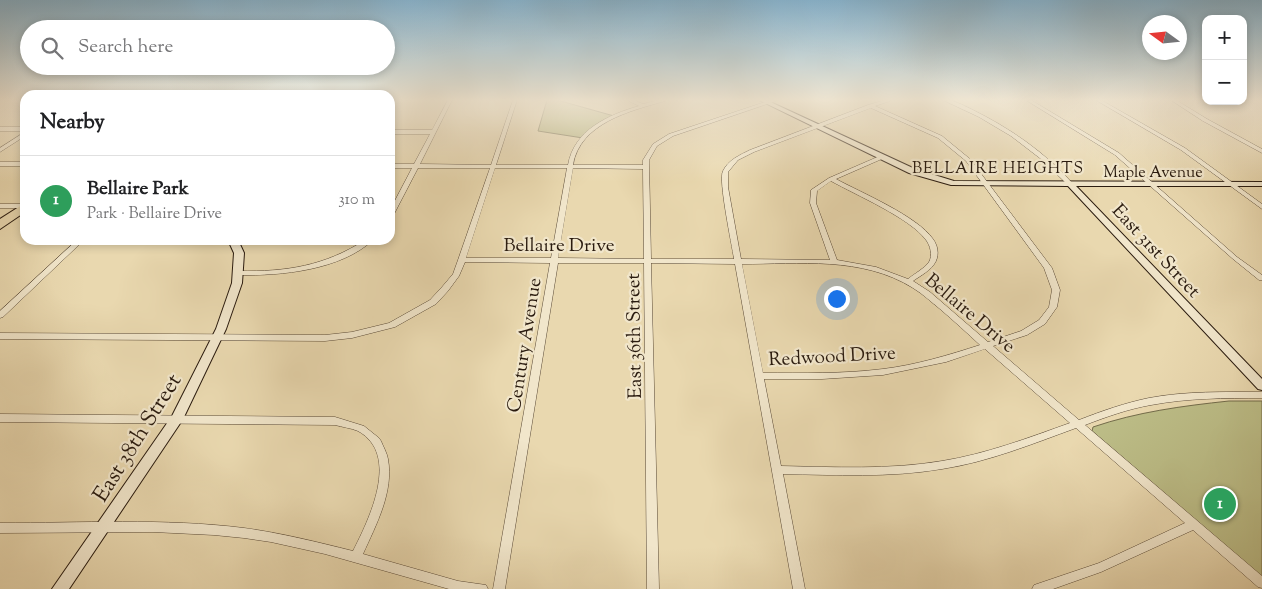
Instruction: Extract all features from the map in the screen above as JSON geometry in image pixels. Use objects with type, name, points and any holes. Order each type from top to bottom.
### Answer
[{"type":"highway","points":[[0,226],[20,210]]},
{"type":"street","points":[[395,203],[436,127]]},
{"type":"street","points":[[0,336],[325,338],[352,335],[392,325],[433,302],[456,274],[506,127]]},
{"type":"street","name":"Century Avenue","points":[[499,589],[569,167],[574,151],[587,134],[597,127]]},
{"type":"street","name":"East 36th Street","points":[[653,589],[646,167],[650,150],[664,139],[694,127]]},
{"type":"street","points":[[799,589],[725,187],[726,168],[743,156],[814,127]]},
{"type":"street","name":"Maple Avenue","points":[[821,127],[927,177],[954,183],[987,185],[1262,184]]},
{"type":"street","name":"Redwood Drive","points":[[760,376],[822,376],[883,372],[946,359],[1024,333],[1042,322],[1053,307],[1056,290],[1048,268],[987,185],[963,155],[949,143],[916,127]]},
{"type":"street","name":"East 31st Street","points":[[1004,127],[1024,140],[1071,185],[1262,386]]},
{"type":"street","points":[[1074,127],[1106,147],[1262,278]]},
{"type":"street","points":[[1146,127],[1183,149],[1262,207]]},
{"type":"street","points":[[1219,127],[1262,151]]},
{"type":"street","points":[[0,129],[20,129]]},
{"type":"street","points":[[395,132],[434,132]]},
{"type":"street","points":[[0,150],[20,137]]},
{"type":"street","points":[[834,262],[812,198],[816,188],[831,179],[882,157]]},
{"type":"street","points":[[0,164],[20,164]]},
{"type":"street","points":[[395,166],[646,167]]},
{"type":"street","points":[[831,179],[913,224],[929,237],[934,252],[931,264],[909,281]]},
{"type":"street","points":[[0,206],[20,206]]},
{"type":"street","points":[[0,315],[76,245]]},
{"type":"street","name":"East 38th Street","points":[[60,589],[104,528],[177,418],[217,337],[239,274],[238,253],[235,245]]},
{"type":"street","points":[[239,274],[282,273],[308,268],[341,257],[361,245]]},
{"type":"street","name":"Bellaire Drive","points":[[462,260],[834,262],[872,268],[909,281],[1262,583]]},
{"type":"street","points":[[777,470],[868,471],[943,465],[1009,448],[1136,405],[1181,398],[1262,395]]},
{"type":"street","points":[[0,418],[177,418],[335,421],[347,423],[366,431],[379,445],[383,454],[384,482],[372,525],[355,558]]},
{"type":"street","points":[[1038,589],[1102,566],[1194,524]]},
{"type":"street","points":[[0,528],[104,528],[245,533],[304,545],[458,586],[482,589]]},
{"type":"green space","points":[[539,127],[598,127],[583,138],[538,131]]},
{"type":"green space","points":[[1229,401],[1262,401],[1262,577],[1092,431],[1093,427],[1143,414],[1177,407]]},
{"type":"place","name":"Bellaire Park","points":[[1220,504]]},
{"type":"district","name":"BELLAIRE HEIGHTS","points":[[998,167]]}]
